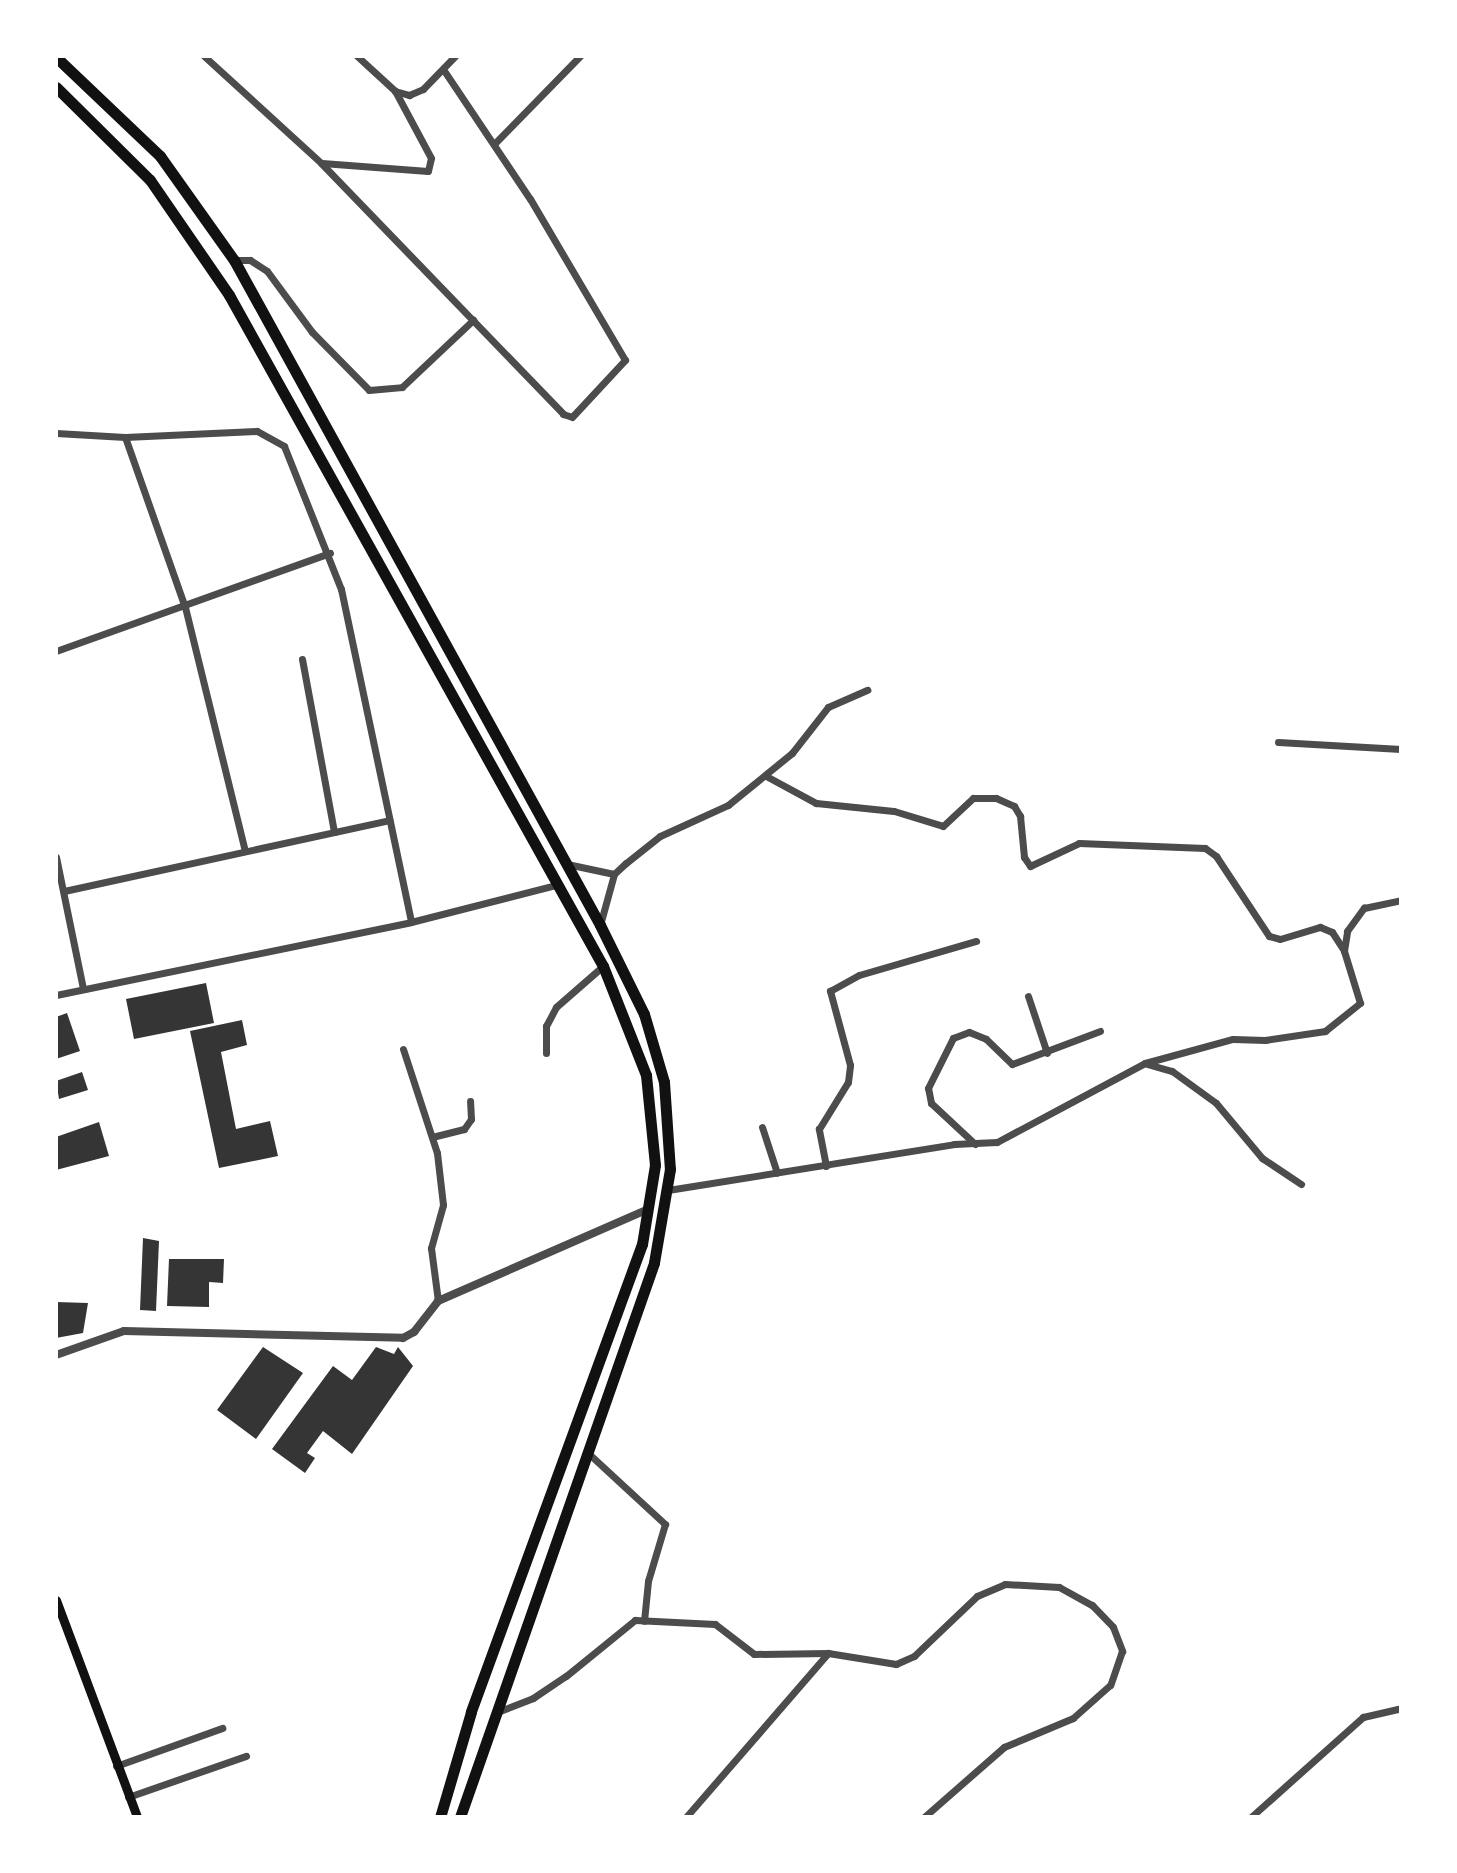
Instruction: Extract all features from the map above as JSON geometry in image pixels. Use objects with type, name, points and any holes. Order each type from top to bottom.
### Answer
[{"type":"highway","points":[[56,57],[160,156],[234,260],[600,925],[644,1014],[659,1061],[669,1113],[668,1190],[648,1284],[493,1714],[460,1817]]},
{"type":"highway","points":[[58,92],[142,171],[206,258],[603,966],[634,1035],[652,1101],[655,1165],[650,1209],[632,1279],[471,1712],[440,1817]]},
{"type":"main road","points":[[56,1600],[137,1817]]},
{"type":"street","points":[[204,56],[321,163],[563,414],[572,417],[625,360],[495,143],[443,69]]},
{"type":"street","points":[[321,163],[409,172],[431,168],[431,158],[395,91],[357,56]]},
{"type":"street","points":[[395,91],[409,95],[423,89],[455,56]]},
{"type":"street","points":[[495,143],[580,56]]},
{"type":"street","points":[[234,260],[250,260],[267,271],[312,332],[369,390],[402,387],[473,320]]},
{"type":"street","points":[[56,433],[125,437],[263,432],[280,441],[330,553],[411,922]]},
{"type":"street","points":[[125,437],[185,607],[245,851]]},
{"type":"street","points":[[56,651],[330,553]]},
{"type":"street","points":[[302,659],[334,832]]},
{"type":"street","points":[[600,925],[614,874],[660,836],[728,805],[766,776],[828,707],[867,690]]},
{"type":"street","points":[[1278,742],[1401,749]]},
{"type":"street","points":[[668,1190],[997,1142],[1145,1063],[1233,1039],[1265,1040],[1325,1031],[1344,1021],[1360,1003],[1344,951],[1332,932],[1320,927],[1280,939],[1269,936],[1216,856],[1205,848],[1079,843],[1030,866],[1024,857],[1020,816],[1014,806],[996,798],[973,798],[943,826],[894,811],[816,803],[766,776]]},
{"type":"street","points":[[64,891],[389,820]]},
{"type":"street","points":[[56,857],[83,988]]},
{"type":"street","points":[[567,864],[614,874]]},
{"type":"street","points":[[56,995],[411,922],[556,885]]},
{"type":"street","points":[[1344,951],[1347,931],[1364,908],[1401,900]]},
{"type":"street","points":[[826,1166],[819,1129],[848,1082],[850,1065],[830,991],[859,975],[976,941]]},
{"type":"street","points":[[546,1053],[546,1026],[556,1007],[603,966]]},
{"type":"street","points":[[1028,996],[1047,1053]]},
{"type":"street","points":[[975,1144],[931,1103],[928,1088],[953,1038],[969,1032],[986,1039],[1012,1064],[1100,1031]]},
{"type":"street","points":[[403,1049],[432,1137],[443,1205],[431,1248],[438,1301]]},
{"type":"street","points":[[1145,1063],[1172,1071],[1216,1103],[1239,1137],[1301,1184]]},
{"type":"street","points":[[432,1137],[464,1129],[471,1119],[470,1101]]},
{"type":"street","points":[[762,1127],[777,1173]]},
{"type":"street","points":[[56,1355],[124,1331],[403,1338],[414,1332],[438,1301],[650,1209]]},
{"type":"street","points":[[588,1453],[665,1524],[648,1581],[644,1621]]},
{"type":"street","points":[[493,1714],[533,1698],[566,1676],[606,1639],[635,1620],[715,1624],[754,1654],[828,1653],[896,1664],[914,1656],[977,1596],[1005,1584],[1059,1587],[1092,1605],[1113,1627],[1122,1651],[1110,1685],[1073,1718],[1004,1747],[924,1817]]},
{"type":"street","points":[[686,1817],[828,1653]]},
{"type":"street","points":[[1251,1817],[1363,1717],[1401,1708]]},
{"type":"street","points":[[116,1766],[222,1728]]},
{"type":"street","points":[[128,1797],[246,1756]]},
{"type":"building","points":[[206,983],[214,1023],[134,1039],[126,999]]},
{"type":"building","points":[[67,1013],[80,1051],[56,1059],[56,1017]]},
{"type":"building","points":[[242,1020],[247,1045],[221,1052],[236,1129],[270,1121],[278,1156],[219,1168],[190,1031]]},
{"type":"building","points":[[82,1072],[88,1090],[59,1099],[56,1081]]},
{"type":"building","points":[[99,1122],[109,1156],[56,1170],[56,1137]]},
{"type":"building","points":[[143,1238],[159,1241],[156,1311],[140,1310]]},
{"type":"building","points":[[169,1259],[224,1259],[223,1283],[209,1282],[209,1307],[167,1306]]},
{"type":"building","points":[[56,1302],[88,1303],[83,1333],[56,1338]]},
{"type":"building","points":[[263,1347],[303,1373],[256,1439],[217,1410]]},
{"type":"building","points":[[376,1347],[394,1354],[398,1347],[413,1366],[352,1454],[323,1431],[307,1453],[315,1458],[305,1473],[272,1449],[333,1366],[352,1380]]}]
